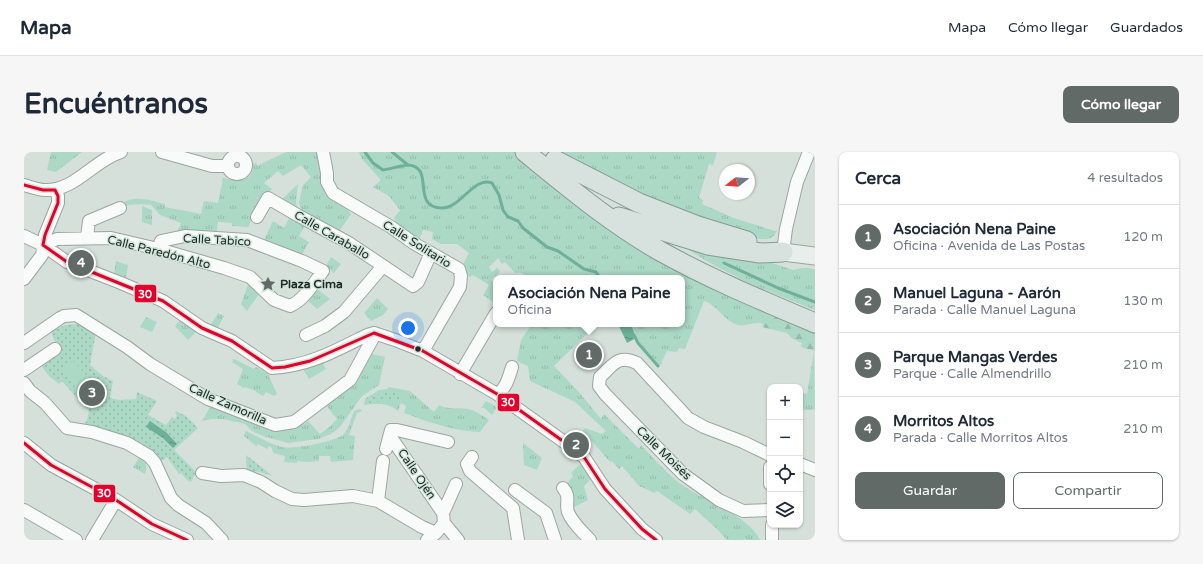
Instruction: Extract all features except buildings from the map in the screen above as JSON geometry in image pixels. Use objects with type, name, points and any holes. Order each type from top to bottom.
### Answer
[{"type":"main road","points":[[525,152],[549,161],[638,203],[698,226],[783,252]]},
{"type":"main road","points":[[549,161],[568,180],[615,216],[708,245],[760,253],[783,252],[815,256]]},
{"type":"main road","points":[[549,161],[612,219],[660,251],[710,277],[815,323]]},
{"type":"main road","points":[[633,221],[664,242],[714,270],[815,316]]},
{"type":"street","points":[[24,185],[43,190],[55,190],[69,183],[111,155],[121,152]]},
{"type":"street","points":[[162,152],[212,166],[228,166],[228,161],[230,158],[241,154]]},
{"type":"street","name":"Calle Solitario","points":[[323,152],[327,182],[333,193],[458,269],[461,276],[460,287],[423,351]]},
{"type":"street","points":[[783,252],[786,229],[796,182],[809,152]]},
{"type":"street","points":[[24,279],[42,255],[45,235],[58,203],[58,196],[55,190]]},
{"type":"street","name":"Calle Caraballo","points":[[257,217],[268,198],[349,243],[413,286],[418,282],[431,253]]},
{"type":"street","points":[[86,238],[89,221],[120,208]]},
{"type":"street","points":[[24,236],[43,245],[67,262],[163,301],[202,328],[232,341],[272,368],[315,360],[374,333],[423,351],[460,374],[497,394],[584,457],[605,489],[642,529],[656,540]]},
{"type":"street","name":"Calle Tabico","points":[[158,249],[161,241],[185,236],[248,240],[302,261],[323,272],[295,304],[290,306],[282,303]]},
{"type":"street","name":"Calle Paredón Alto","points":[[43,245],[57,239],[111,238],[158,249],[250,277],[274,300],[282,303]]},
{"type":"street","points":[[306,335],[325,326],[344,312],[383,266]]},
{"type":"street","name":"Calle Zamorilla","points":[[24,343],[60,318],[76,315],[127,347],[150,364],[203,396],[275,425],[294,422],[350,380],[373,338],[374,333]]},
{"type":"street","points":[[460,374],[493,318]]},
{"type":"street","points":[[24,370],[55,349]]},
{"type":"street","name":"Calle Moisés","points":[[767,454],[743,442],[704,427],[688,418],[637,362],[628,359],[618,361],[600,377],[599,386],[605,394],[683,474],[731,507],[743,511],[767,510]]},
{"type":"street","points":[[497,394],[501,392],[508,382],[512,367]]},
{"type":"street","points":[[24,383],[30,391],[45,403],[67,428],[92,432],[127,443],[149,456],[155,463],[171,498],[178,505],[206,523],[222,540]]},
{"type":"street","points":[[386,449],[390,433],[397,430],[448,442]]},
{"type":"street","name":"Calle Ojén","points":[[390,433],[458,540]]},
{"type":"street","points":[[24,443],[51,465],[116,500],[152,524],[187,540]]},
{"type":"street","points":[[469,460],[470,471],[513,508],[518,540]]},
{"type":"street","points":[[378,501],[383,461]]},
{"type":"street","points":[[803,465],[815,470]]},
{"type":"street","points":[[202,473],[221,476],[244,475],[261,482],[292,499],[304,500],[353,496],[378,501],[422,527],[434,538],[444,518],[456,484]]},
{"type":"street","points":[[563,488],[567,492],[568,512],[575,525],[590,540]]},
{"type":"street","points":[[515,490],[546,513],[555,540]]},
{"type":"street","points":[[92,540],[116,500]]},
{"type":"street","points":[[24,510],[76,540]]},
{"type":"street","points":[[772,528],[772,540]]},
{"type":"green space","points":[[51,152],[82,152],[56,172],[47,170]]},
{"type":"green space","points":[[286,152],[318,152],[322,170],[320,177],[326,195],[347,209],[351,214],[337,232],[301,210],[299,202],[303,185],[311,177],[301,165],[283,176],[278,171],[264,183],[272,189],[260,202],[248,227],[232,226],[232,223],[218,222],[216,236],[177,232],[181,223],[160,215],[151,205],[119,205],[131,200],[142,199],[165,204],[165,207],[201,214],[204,201],[218,203],[223,178],[243,180],[251,175],[253,164],[256,163],[257,166]]},
{"type":"green space","points":[[359,152],[519,152],[760,307],[760,323],[738,325],[724,317],[712,305],[704,301],[685,349],[679,348],[677,352],[667,351],[660,366],[639,342],[632,327],[685,327],[685,275],[525,275],[522,273],[515,273],[505,262],[502,264],[498,258],[489,267],[492,272],[497,268],[500,271],[497,275],[493,275],[491,280],[493,282],[493,302],[483,295],[489,285],[473,275],[470,277],[468,276],[464,267],[462,266],[469,253],[457,244],[441,244],[432,239],[433,232],[423,230],[418,243],[398,225],[394,218],[400,210],[389,196],[373,187],[381,180],[361,158]]},
{"type":"green space","points":[[558,152],[717,152],[713,165],[709,164],[699,198],[703,200],[702,204],[734,218],[775,231],[777,230],[770,238],[754,238],[599,178]]},
{"type":"green space","points":[[298,184],[296,202],[298,213],[281,200]]},
{"type":"green space","points":[[142,206],[152,210],[152,225],[142,222]]},
{"type":"green space","points":[[291,214],[307,222],[299,236],[309,242],[301,256],[264,240],[273,221],[284,228]]},
{"type":"green space","points":[[674,240],[763,260],[793,270],[802,268],[815,269],[815,310],[742,279],[714,265]]},
{"type":"green space","points":[[331,257],[341,264],[334,273],[326,266]]},
{"type":"green space","points":[[116,261],[128,265],[126,278],[114,273]]},
{"type":"green space","points":[[249,282],[259,294],[247,311],[241,304]]},
{"type":"green space","points":[[316,288],[330,299],[317,309],[305,298]]},
{"type":"green space","points":[[377,298],[388,309],[383,315],[371,321],[364,313]]},
{"type":"green space","points":[[760,307],[815,329],[815,351],[801,347],[802,343],[793,339],[787,333],[762,327],[763,324],[760,323]]},
{"type":"green space","points":[[218,313],[224,316],[217,329],[210,326]]},
{"type":"green space","points":[[146,317],[157,322],[152,332],[140,327]]},
{"type":"green space","points":[[180,320],[197,331],[188,340],[175,326]]},
{"type":"green space","points":[[79,324],[96,332],[90,365],[103,376],[113,381],[110,398],[119,400],[136,399],[137,392],[157,401],[148,415],[166,425],[172,417],[175,419],[177,415],[175,413],[176,411],[186,416],[198,428],[174,450],[196,472],[191,482],[181,473],[179,474],[167,457],[161,462],[82,428],[87,420],[89,411],[62,381],[59,384],[49,376],[39,363],[56,345],[51,331],[65,325]]},
{"type":"green space","points":[[530,327],[594,327],[554,366],[578,391],[601,419],[604,414],[639,449],[641,445],[678,482],[724,508],[746,523],[755,531],[760,540],[727,540],[695,509],[690,514],[657,491],[654,493],[640,487],[622,466],[619,469],[612,461],[610,462],[583,431],[585,428],[602,434],[606,431],[575,402],[530,381],[528,366],[517,361],[521,340]]},
{"type":"green space","points":[[814,351],[815,409],[803,410],[803,393],[807,394]]},
{"type":"green space","points":[[372,354],[385,357],[379,385],[362,396],[340,427],[331,434],[318,439],[288,443],[263,436],[252,431],[245,424],[223,419],[202,421],[210,407],[275,430],[284,430],[300,426],[308,421],[320,434],[337,419],[326,405],[363,367]]},
{"type":"green space","points":[[234,359],[254,369],[256,367],[268,374],[277,394],[274,396],[266,392],[263,396],[256,391],[245,387],[244,388],[237,384],[243,369],[232,362]]},
{"type":"green space","points":[[74,361],[91,380],[79,391],[62,372]]},
{"type":"green space","points":[[322,363],[326,369],[309,379],[303,369]]},
{"type":"green space","points":[[389,387],[410,391],[434,412],[439,405],[442,407],[465,408],[476,412],[489,420],[480,432],[461,430],[441,426],[404,413],[406,406],[401,403],[398,411],[386,405],[364,405],[365,399],[379,390],[387,389]]},
{"type":"green space","points":[[391,392],[406,396],[401,401],[385,400],[364,405],[373,397]]},
{"type":"green space","points":[[486,401],[497,407],[492,415],[484,408],[481,408]]},
{"type":"green space","points":[[360,409],[362,411],[357,413],[349,435],[355,436],[353,460],[331,462],[330,456],[319,456],[319,461],[297,461],[297,463],[284,462],[285,456],[273,453],[272,448],[269,446],[267,449],[258,444],[256,446],[244,436],[246,431],[273,444],[287,448],[324,442],[340,437],[344,434],[349,426],[354,411]]},
{"type":"green space","points":[[523,443],[542,458],[537,470],[524,465]]},
{"type":"green space","points":[[141,455],[146,458],[145,474],[133,467]]},
{"type":"green space","points":[[246,455],[273,476],[260,472],[247,471]]},
{"type":"green space","points":[[580,464],[592,478],[584,486],[588,500],[572,508],[566,485],[573,476],[571,473]]},
{"type":"water","points":[[619,327],[632,327],[636,338],[627,343]]},
{"type":"water","points":[[150,421],[166,432],[177,444],[173,448],[163,438],[146,427]]},
{"type":"waterway","points":[[365,152],[373,163],[383,170],[406,165],[416,167],[421,172],[424,194],[427,201],[432,206],[441,208],[448,207],[455,204],[479,184],[485,182],[492,183],[499,195],[503,210],[508,217],[518,221],[523,228],[547,247],[558,251],[584,269],[596,272],[598,275]]},
{"type":"waterway","points":[[392,152],[408,165]]},
{"type":"waterway","points":[[724,263],[778,288],[815,302]]},
{"type":"waterway","points":[[634,335],[638,343],[658,366]]},
{"type":"transit line","name":"30","points":[[24,185],[43,190],[55,190],[58,196],[58,203],[45,235],[43,245],[67,262],[163,301],[202,328],[232,341],[272,368],[285,367],[310,361],[374,333],[423,351],[497,394],[584,457],[605,489],[642,529],[656,540]]},
{"type":"transit line","name":"30","points":[[24,443],[51,465],[116,500],[152,524],[187,540]]},
{"type":"place","name":"Morritos Altos","points":[[81,263]]},
{"type":"place","name":"Plaza Cima","points":[[268,284]]},
{"type":"place","name":"Asociación Nena Paine","points":[[589,355]]},
{"type":"place","name":"Parque Mangas Verdes","points":[[92,393]]},
{"type":"place","name":"Manuel Laguna - Aarón","points":[[576,445]]}]
